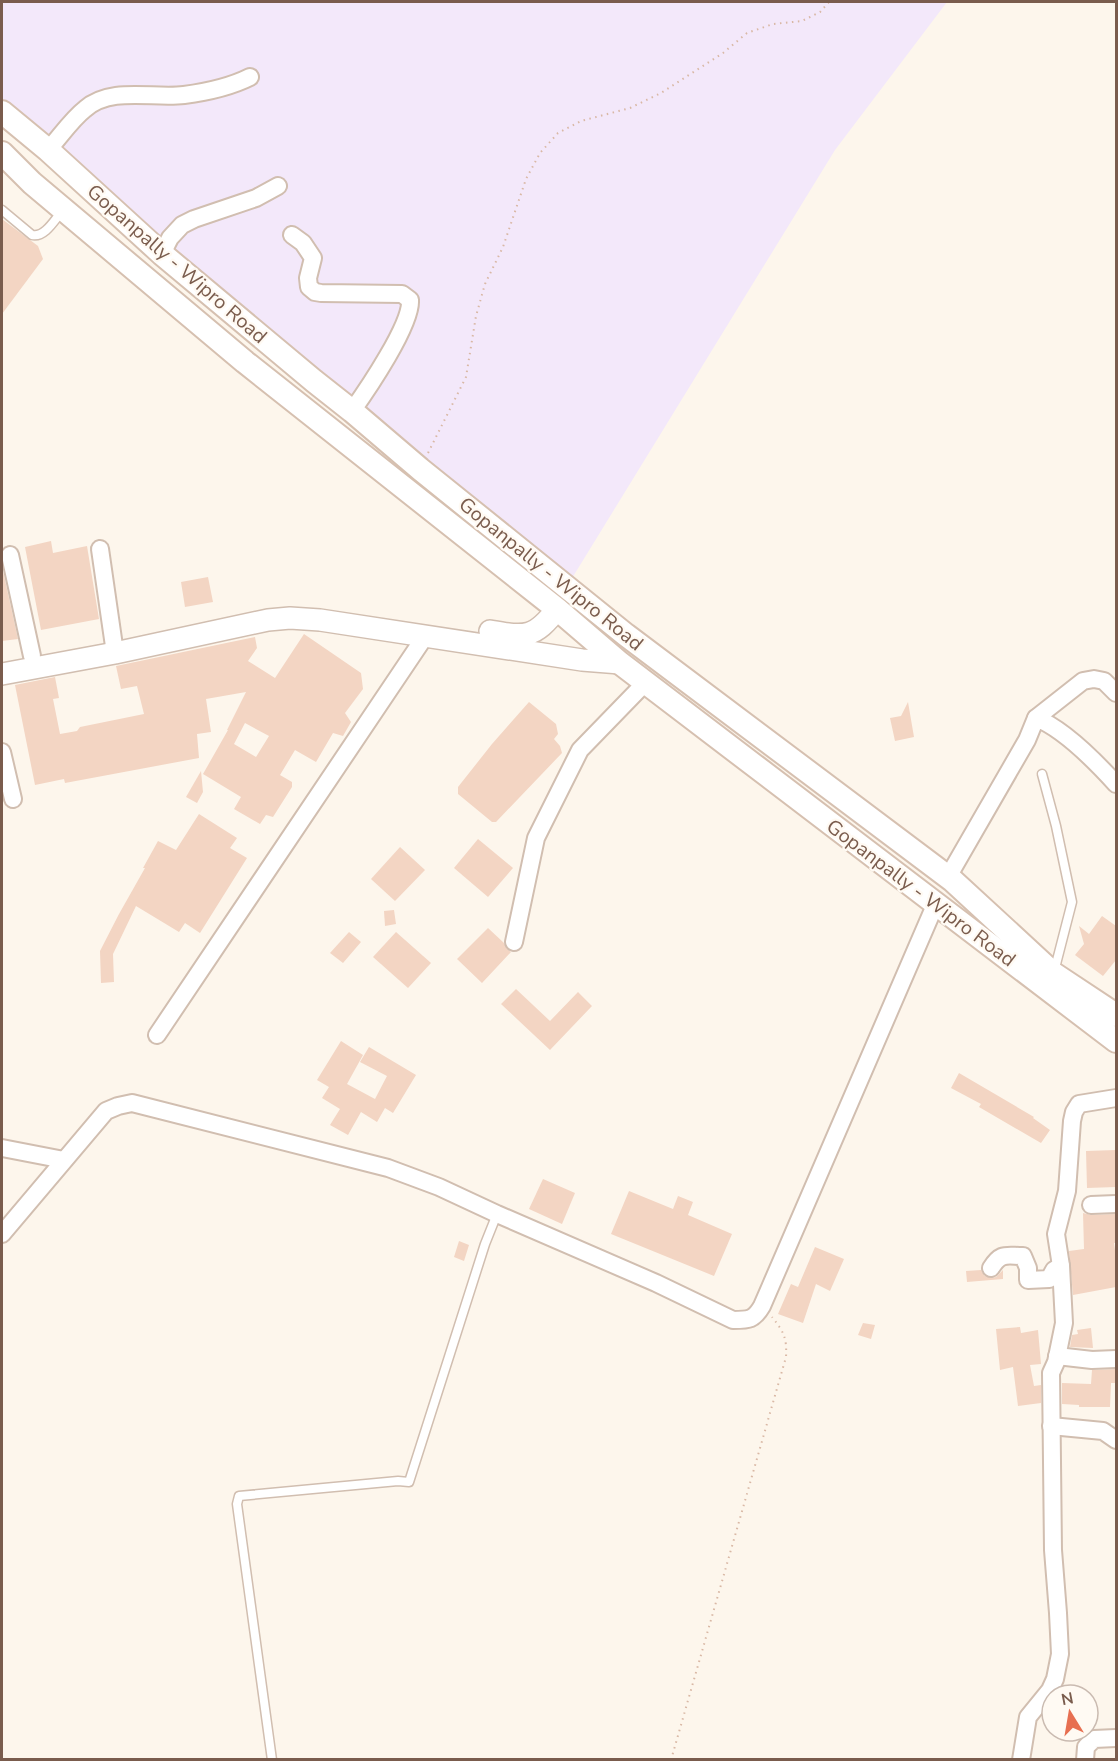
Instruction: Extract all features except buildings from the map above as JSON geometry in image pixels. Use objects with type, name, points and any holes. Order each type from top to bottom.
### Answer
[{"type":"main road","name":"Gopanpally - Wipro Road","points":[[2,112],[48,150],[162,254],[420,469],[626,635],[948,877],[1054,974],[1116,1015]]},
{"type":"main road","name":"Gopanpally - Wipro Road","points":[[2,153],[63,210],[236,355],[557,609],[620,663],[1116,1041]]},
{"type":"main road","points":[[296,402],[314,381]]},
{"type":"main road","points":[[316,419],[343,404]]},
{"type":"street","points":[[48,150],[85,108],[98,102],[113,97],[183,96],[234,85],[250,77]]},
{"type":"street","points":[[162,254],[170,238],[182,225],[256,198],[278,186]]},
{"type":"street","points":[[292,235],[303,243],[313,258],[308,278],[309,287],[315,292],[363,295],[402,294],[410,300],[410,309],[401,331],[369,388],[343,404]]},
{"type":"street","points":[[100,549],[114,647]]},
{"type":"street","points":[[10,555],[32,656]]},
{"type":"street","points":[[2,674],[266,609],[290,606],[425,621],[515,635],[528,634],[540,629],[557,609]]},
{"type":"street","points":[[2,662],[32,656],[114,647],[290,618],[321,620],[582,660],[620,663]]},
{"type":"street","points":[[158,1035],[426,635]]},
{"type":"street","points":[[948,877],[1027,740],[1036,718],[1083,681],[1094,679],[1104,681],[1116,693]]},
{"type":"street","points":[[514,942],[536,838],[580,750],[646,682]]},
{"type":"street","points":[[1036,718],[1049,723],[1096,763],[1116,784]]},
{"type":"street","points":[[2,757],[13,799]]},
{"type":"street","points":[[2,1234],[106,1111],[132,1103],[388,1168],[439,1186],[733,1320],[746,1320],[756,1316],[762,1306],[936,903]]},
{"type":"street","points":[[1021,1760],[1028,1717],[1050,1690],[1055,1679],[1060,1654],[1053,1550],[1051,1373],[1064,1323],[1061,1266],[1056,1234],[1067,1191],[1072,1121],[1079,1104],[1116,1098]]},
{"type":"street","points":[[2,1148],[64,1160]]},
{"type":"street","points":[[1091,1205],[1116,1204]]},
{"type":"street","points":[[992,1268],[996,1260],[1002,1256],[1023,1256],[1028,1268],[1029,1280],[1049,1279],[1054,1270],[1061,1266]]},
{"type":"street","points":[[1057,1356],[1092,1360],[1116,1359]]},
{"type":"street","points":[[1051,1426],[1102,1431],[1116,1440]]},
{"type":"street","points":[[1085,1760],[1086,1747],[1094,1739],[1116,1738]]},
{"type":"lane","points":[[2,210],[32,235],[39,236],[63,210]]},
{"type":"lane","points":[[1042,774],[1072,902],[1054,974]]},
{"type":"lane","points":[[272,1760],[237,1499],[239,1496],[398,1481],[409,1482],[485,1244],[497,1214]]},
{"type":"path","points":[[420,469],[466,377],[476,316],[485,284],[502,247],[526,179],[540,153],[558,133],[581,121],[630,108],[661,93],[723,53],[747,33],[773,24],[802,21],[820,12],[829,2]]},
{"type":"path","points":[[671,1760],[786,1357],[787,1344],[784,1332],[762,1306]]},
{"type":"shaded area","points":[[2,2],[947,2],[835,150],[566,588],[2,128]]}]
